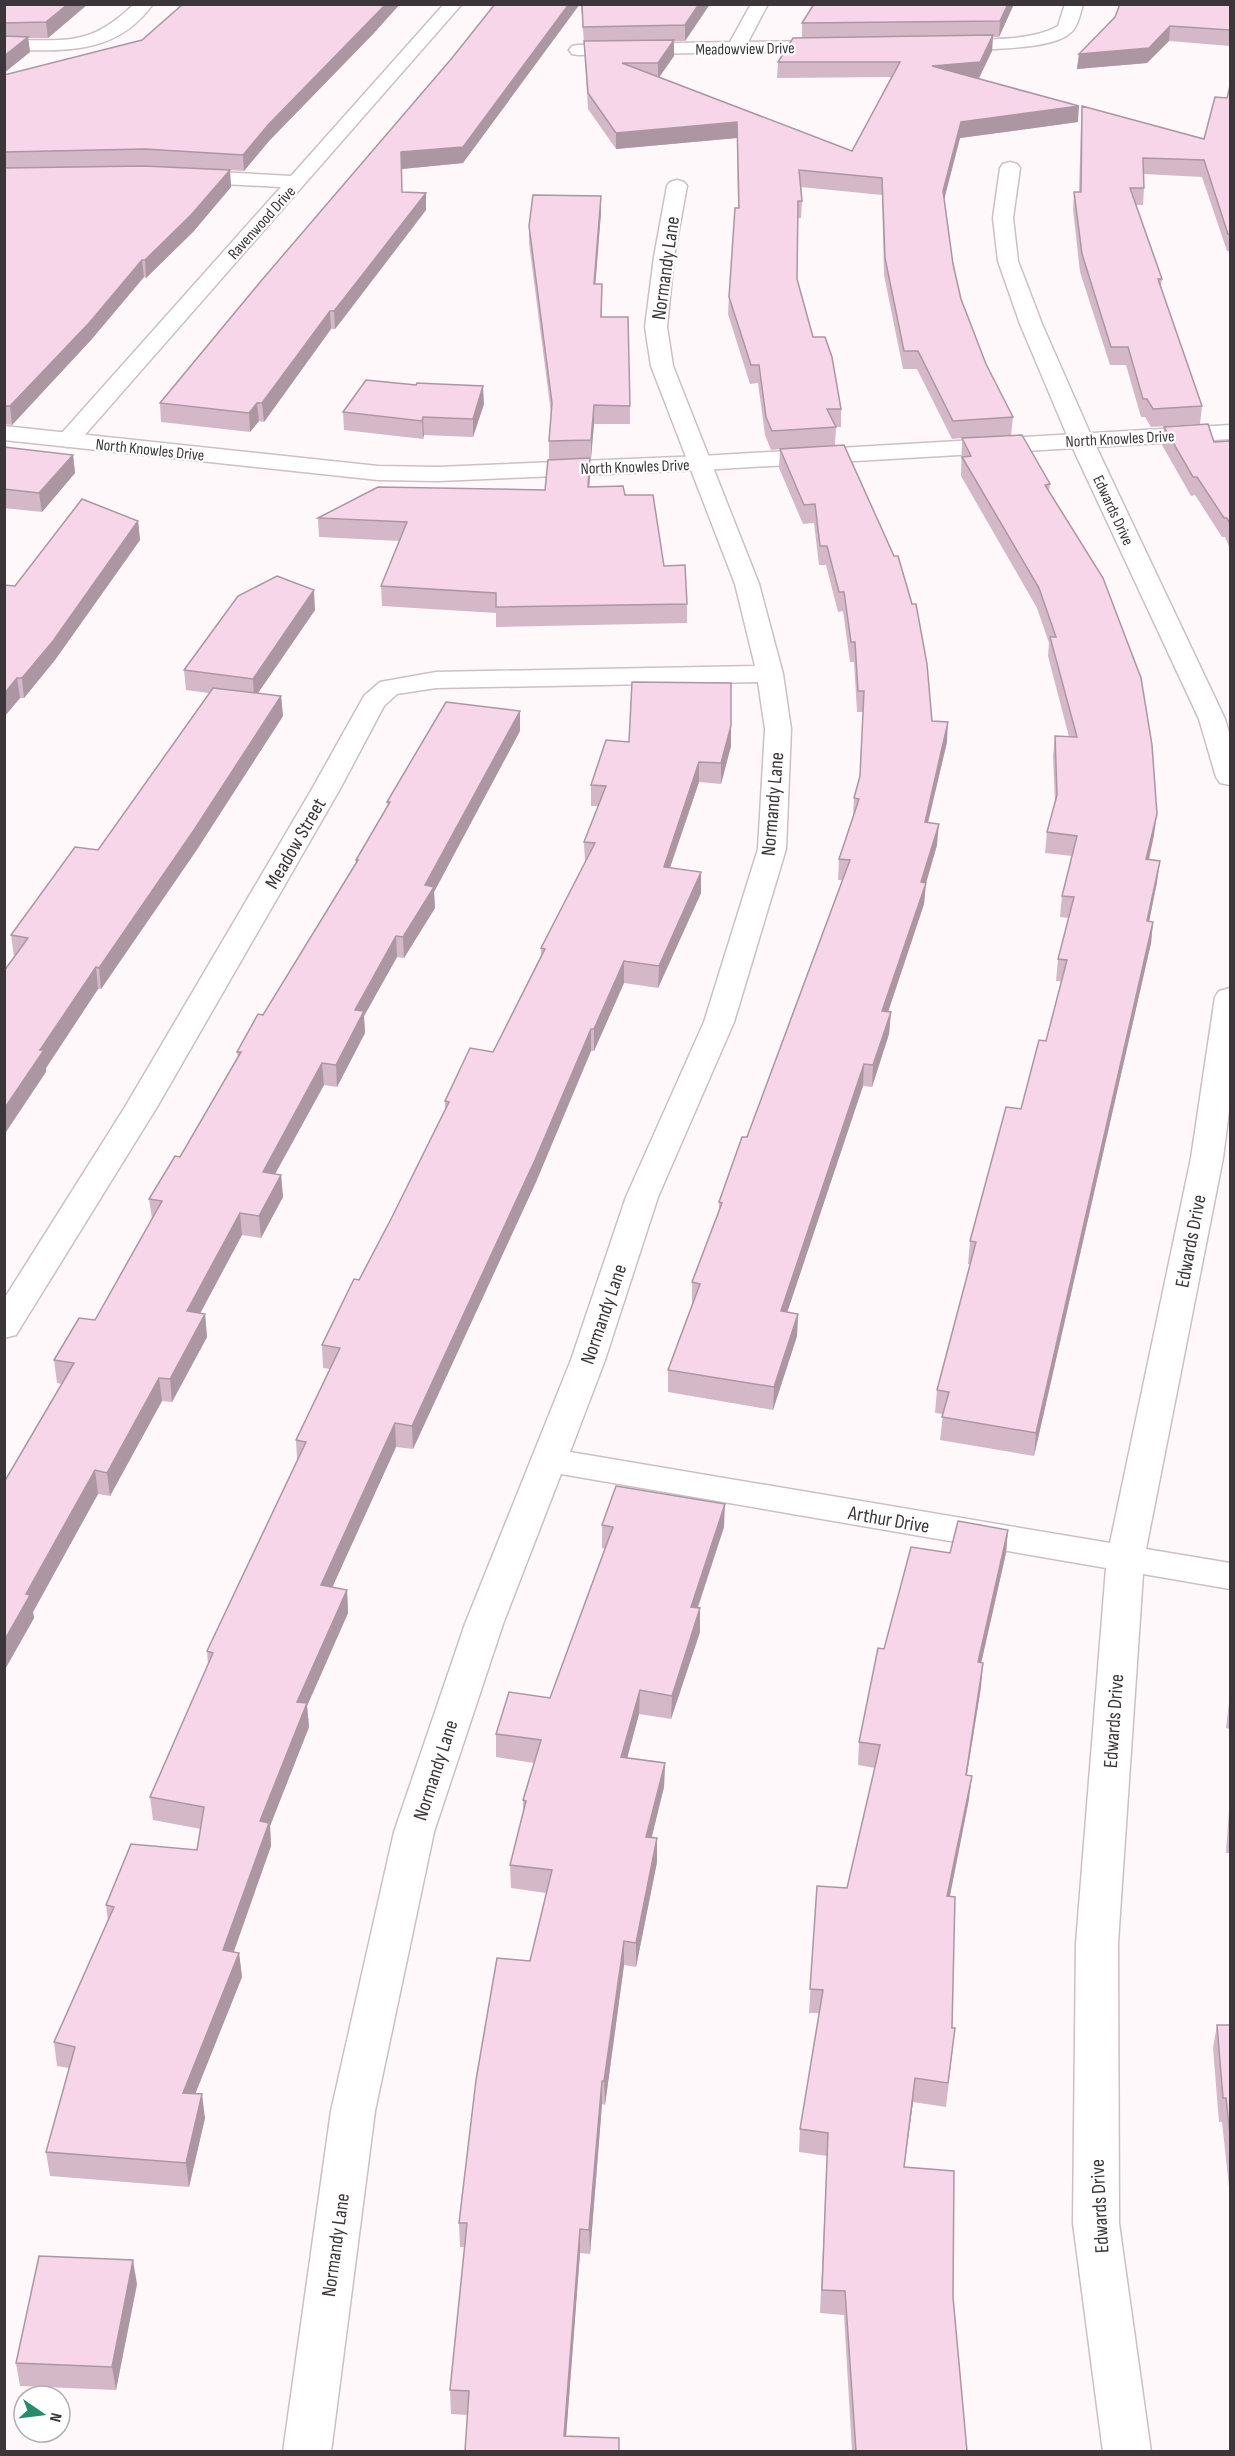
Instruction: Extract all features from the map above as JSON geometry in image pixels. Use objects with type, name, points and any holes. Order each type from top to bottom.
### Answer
[{"type":"street","points":[[4,45],[73,44],[99,39],[115,31],[145,4]]},
{"type":"street","name":"Ravenwood Drive","points":[[68,440],[454,4]]},
{"type":"street","points":[[736,48],[760,4]]},
{"type":"street","points":[[934,45],[1023,41],[1056,35],[1065,29],[1074,4]]},
{"type":"street","name":"Meadowview Drive","points":[[578,50],[852,46]]},
{"type":"street","name":"Edwards Drive","points":[[1010,168],[1003,218],[1008,261],[1031,324],[1081,440],[1212,718],[1230,777]]},
{"type":"street","points":[[169,175],[297,182]]},
{"type":"street","name":"Normandy Lane","points":[[307,2451],[353,2111],[414,1832],[484,1624],[588,1360],[642,1197],[718,1022],[772,849],[778,729],[770,674],[747,584],[702,463],[662,366],[656,327],[664,257],[677,186]]},
{"type":"street","name":"North Knowles Drive","points":[[4,433],[378,473],[438,474],[702,463],[1230,432]]},
{"type":"street","name":"Meadow Street","points":[[4,1328],[141,1107],[320,799],[373,702],[389,688],[436,680],[770,674]]},
{"type":"street","name":"Edwards Drive","points":[[1127,2451],[1096,2223],[1097,1943],[1125,1559],[1207,1158],[1230,997]]},
{"type":"street","name":"Arthur Drive","points":[[548,1460],[1230,1576]]},
{"type":"building","points":[[4,4],[68,4],[46,22],[4,23]]},
{"type":"building","points":[[183,4],[386,4],[268,125],[243,155],[145,149],[4,152],[4,75],[142,40]]},
{"type":"building","points":[[495,4],[569,4],[463,147],[401,152],[402,192],[426,193],[334,311],[330,311],[262,403],[257,403],[249,413],[160,403],[452,58]]},
{"type":"building","points":[[582,4],[699,4],[685,25],[583,27]]},
{"type":"building","points":[[814,4],[1008,4],[1000,21],[802,23]]},
{"type":"building","points":[[1120,4],[1230,4],[1230,30],[1170,26],[1149,48],[1079,54],[1115,17]]},
{"type":"building","points":[[993,35],[980,62],[932,66],[1079,106],[961,122],[943,191],[953,264],[961,299],[986,364],[1013,417],[953,421],[918,351],[904,351],[885,258],[882,178],[799,170],[802,201],[798,201],[797,279],[813,337],[825,337],[832,357],[841,409],[827,409],[836,427],[772,431],[766,417],[759,365],[751,365],[729,297],[735,208],[739,208],[737,122],[616,133],[588,93],[584,41],[674,40],[658,63],[622,63],[852,151],[900,62],[778,62],[793,38]]},
{"type":"building","points":[[4,36],[28,37],[4,56]]},
{"type":"building","points":[[1230,86],[1230,234],[1228,234],[1204,160],[1143,158],[1144,188],[1130,188],[1162,279],[1158,279],[1202,406],[1153,409],[1147,399],[1143,399],[1128,347],[1111,347],[1082,254],[1074,192],[1081,192],[1082,106],[1204,139],[1215,97],[1227,98]]},
{"type":"building","points":[[144,166],[230,170],[191,215],[145,260],[142,260],[90,322],[10,406],[4,406],[4,168]]},
{"type":"building","points":[[533,195],[601,196],[594,284],[602,284],[601,317],[628,317],[630,406],[594,405],[591,440],[549,441],[552,403],[529,226]]},
{"type":"building","points":[[366,380],[416,385],[417,383],[483,386],[473,419],[423,417],[422,421],[343,412]]},
{"type":"building","points":[[1208,424],[1214,442],[1230,441],[1230,524],[1197,477],[1193,477],[1164,427]]},
{"type":"building","points":[[1022,435],[1050,484],[1045,485],[1103,578],[1141,678],[1152,745],[1157,814],[1146,859],[1160,861],[1147,921],[1153,922],[1036,1433],[942,1417],[949,1392],[937,1390],[976,1242],[970,1241],[1006,1107],[1021,1109],[1039,1040],[1046,1041],[1067,960],[1058,959],[1074,897],[1062,896],[1077,836],[1047,832],[1057,795],[1055,736],[1077,737],[1050,637],[1056,637],[1039,588],[962,457],[971,456],[962,438]]},
{"type":"building","points":[[844,445],[894,556],[898,556],[912,604],[916,604],[927,664],[932,721],[948,722],[925,822],[939,824],[921,882],[926,883],[882,1011],[891,1012],[873,1065],[864,1064],[781,1311],[798,1314],[774,1387],[668,1370],[700,1284],[692,1282],[722,1203],[719,1202],[742,1137],[747,1137],[850,860],[839,859],[859,799],[854,798],[860,776],[864,691],[858,691],[855,642],[851,642],[844,592],[839,592],[827,546],[820,546],[815,504],[804,505],[780,449]]},
{"type":"building","points":[[4,447],[73,455],[39,493],[4,489]]},
{"type":"building","points":[[590,458],[588,487],[623,486],[625,495],[653,495],[664,566],[685,565],[687,604],[496,607],[496,593],[381,586],[407,522],[318,518],[378,487],[545,490],[548,460]]},
{"type":"building","points":[[82,499],[138,521],[53,641],[22,678],[17,678],[4,694],[4,585],[15,586]]},
{"type":"building","points":[[277,576],[314,590],[253,679],[184,670],[238,596]]},
{"type":"building","points":[[632,682],[731,683],[731,726],[721,763],[699,762],[664,867],[701,872],[659,966],[624,961],[594,1029],[591,1029],[535,1160],[412,1426],[395,1423],[321,1585],[347,1590],[297,1702],[307,1703],[260,1821],[269,1823],[223,1950],[239,1953],[183,2093],[202,2094],[186,2163],[46,2152],[75,2047],[54,2042],[114,1907],[106,1905],[131,1844],[197,1850],[204,1807],[150,1797],[213,1653],[207,1651],[306,1442],[296,1440],[340,1348],[322,1345],[354,1279],[359,1280],[391,1219],[449,1102],[445,1101],[470,1048],[493,1052],[545,949],[541,948],[595,843],[584,842],[606,786],[591,785],[606,740],[629,742]]},
{"type":"building","points":[[213,688],[281,696],[194,830],[40,1050],[44,1050],[4,1109],[4,971],[28,938],[11,935],[75,847],[98,850]]},
{"type":"building","points":[[446,702],[520,711],[425,885],[434,887],[403,937],[396,936],[355,1010],[364,1011],[336,1065],[322,1063],[263,1172],[281,1175],[259,1216],[240,1213],[187,1311],[205,1314],[170,1379],[159,1378],[107,1473],[95,1470],[26,1594],[30,1595],[4,1641],[4,1479],[74,1363],[54,1360],[79,1318],[95,1320],[162,1201],[149,1199],[175,1156],[180,1157],[241,1052],[237,1052],[258,1014],[263,1015],[358,860],[356,860],[390,802],[387,802]]},
{"type":"building","points":[[616,1486],[725,1504],[691,1607],[700,1608],[672,1696],[640,1690],[621,1757],[665,1763],[646,1837],[657,1838],[636,1943],[624,1941],[604,2081],[602,2081],[589,2230],[580,2229],[564,2436],[619,2438],[619,2451],[465,2451],[469,2391],[450,2390],[467,2223],[459,2223],[476,2080],[497,1958],[530,1961],[552,1870],[510,1865],[526,1801],[523,1800],[541,1740],[496,1734],[509,1692],[550,1698],[613,1527],[602,1525]]},
{"type":"building","points":[[958,1521],[1008,1530],[978,1662],[983,1663],[966,1775],[972,1776],[947,1896],[955,1897],[952,2028],[955,2028],[948,2083],[915,2078],[904,2167],[954,2171],[953,2297],[967,2451],[856,2451],[845,2291],[822,2290],[828,2133],[800,2129],[823,1990],[810,1989],[817,1886],[847,1888],[880,1745],[859,1742],[878,1648],[884,1649],[911,1547],[950,1553]]},
{"type":"building","points":[[1217,2025],[1230,2025],[1230,2135],[1226,2098],[1223,2098]]},
{"type":"building","points":[[39,2256],[133,2260],[112,2367],[16,2363]]}]
